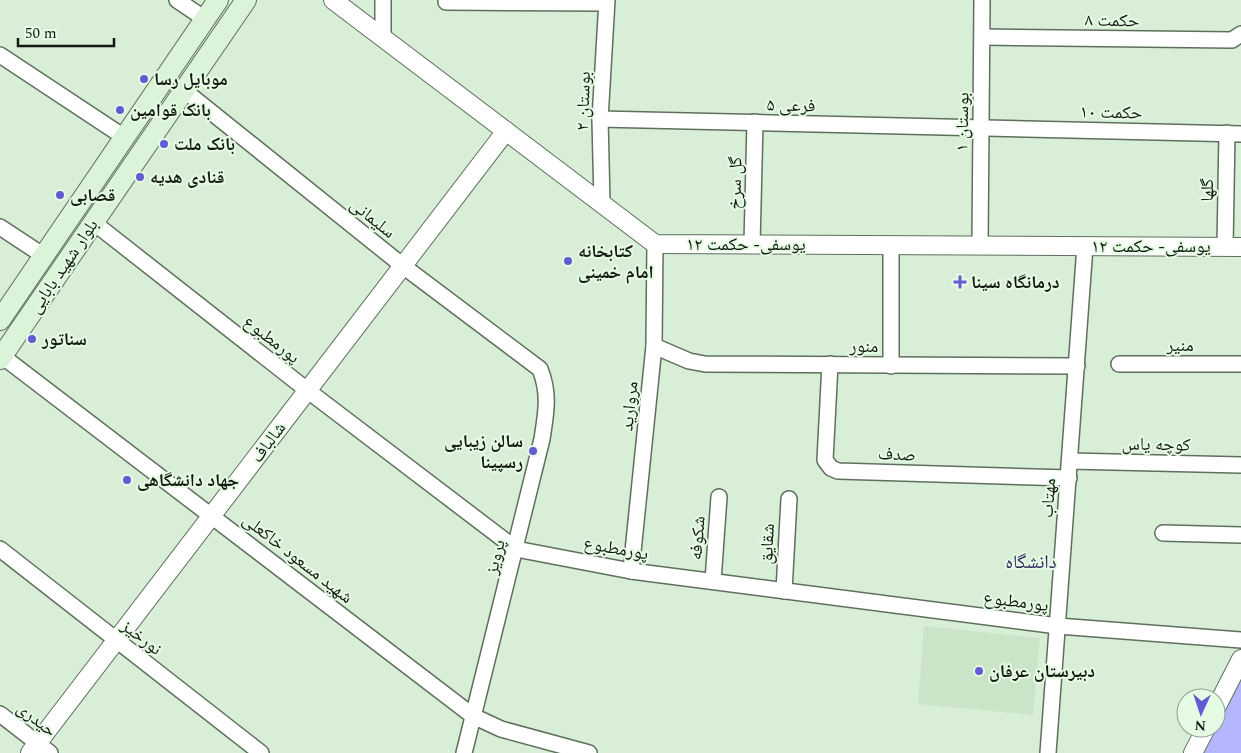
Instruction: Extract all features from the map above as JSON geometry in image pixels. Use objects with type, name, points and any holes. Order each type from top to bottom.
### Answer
[{"type":"main road","name":"بلوار شهید بابایی","points":[[0,320],[218,0]]},
{"type":"main road","name":"بلوار شهید بابایی","points":[[1,357],[246,0]]},
{"type":"street","points":[[177,0],[205,18]]},
{"type":"street","points":[[333,0],[655,244]]},
{"type":"street","points":[[383,38],[384,0]]},
{"type":"street","name":"بوستان ۱","points":[[980,245],[982,0]]},
{"type":"street","points":[[446,2],[607,2]]},
{"type":"street","name":"بوستان ۲","points":[[602,203],[600,119],[607,2]]},
{"type":"street","name":"حکمت ۸","points":[[982,37],[1232,40],[1241,34]]},
{"type":"street","points":[[0,55],[124,137]]},
{"type":"street","name":"سلیمانی","points":[[185,91],[402,266],[540,370]]},
{"type":"street","name":"فرعی ۵","points":[[600,119],[981,128]]},
{"type":"street","name":"گل سرخ","points":[[752,244],[755,122]]},
{"type":"street","name":"حکمت ۱۰","points":[[981,128],[1234,134]]},
{"type":"street","name":"شالباف","points":[[39,750],[116,641],[506,131]]},
{"type":"street","name":"گلها","points":[[1233,247],[1234,134]]},
{"type":"street","name":"پورمطبوع","points":[[92,222],[516,549],[630,571],[1058,626],[1241,640]]},
{"type":"street","points":[[0,227],[44,256]]},
{"type":"street","name":"یوسفی- حکمت ۱۲","points":[[655,244],[1233,247]]},
{"type":"street","name":"مروارید","points":[[630,571],[654,346],[655,244]]},
{"type":"street","points":[[891,366],[892,245]]},
{"type":"street","name":"مهتاب","points":[[1048,753],[1085,246]]},
{"type":"street","name":"منور","points":[[654,346],[689,361],[705,364],[1077,366]]},
{"type":"street","name":"شهید مسعود خاکعلی","points":[[1,357],[212,515],[473,716],[501,728],[589,753]]},
{"type":"street","name":"صدف","points":[[830,364],[825,460],[831,468],[838,471],[1069,478]]},
{"type":"street","name":"منیر","points":[[1119,364],[1241,364]]},
{"type":"street","name":"پرویز","points":[[464,753],[542,439],[546,412],[546,384],[540,370]]},
{"type":"street","name":"کوچه یاس","points":[[1070,461],[1241,465]]},
{"type":"street","name":"شکوفه","points":[[712,582],[719,498]]},
{"type":"street","name":"شقایق","points":[[784,591],[788,499]]},
{"type":"street","points":[[1164,534],[1241,535]]},
{"type":"street","name":"نورخیز","points":[[0,549],[261,753]]},
{"type":"street","points":[[1226,688],[1241,659]]},
{"type":"street","name":"حیدری","points":[[0,714],[39,750]]},
{"type":"street","points":[[1193,753],[1201,738]]},
{"type":"shaded area","name":"دبیرستان عرفان","points":[[924,626],[1040,638],[1033,715],[918,704]]},
{"type":"shaded area","points":[[1241,676],[1241,753],[1202,753],[1210,738],[1226,738],[1226,706]]},
{"type":"place","name":"موبایل رسا","points":[[144,79]]},
{"type":"place","name":"بانک قوامین","points":[[120,110]]},
{"type":"place","name":"بانک ملت","points":[[164,144]]},
{"type":"place","name":"قنادی هدیه","points":[[140,177]]},
{"type":"place","name":"قصابی","points":[[60,195]]},
{"type":"place","name":"کتابخانه امام خمینی","points":[[568,261]]},
{"type":"place","name":"درمانگاه سینا","points":[[960,282]]},
{"type":"place","name":"سناتور","points":[[32,339]]},
{"type":"place","name":"سالن زیبایی رسپینا","points":[[533,451]]},
{"type":"place","name":"جهاد دانشگاهی","points":[[127,480]]},
{"type":"place","name":"دبیرستان عرفان","points":[[979,671]]},
{"type":"district","name":"دانشگاه","points":[[1031,561]]}]
